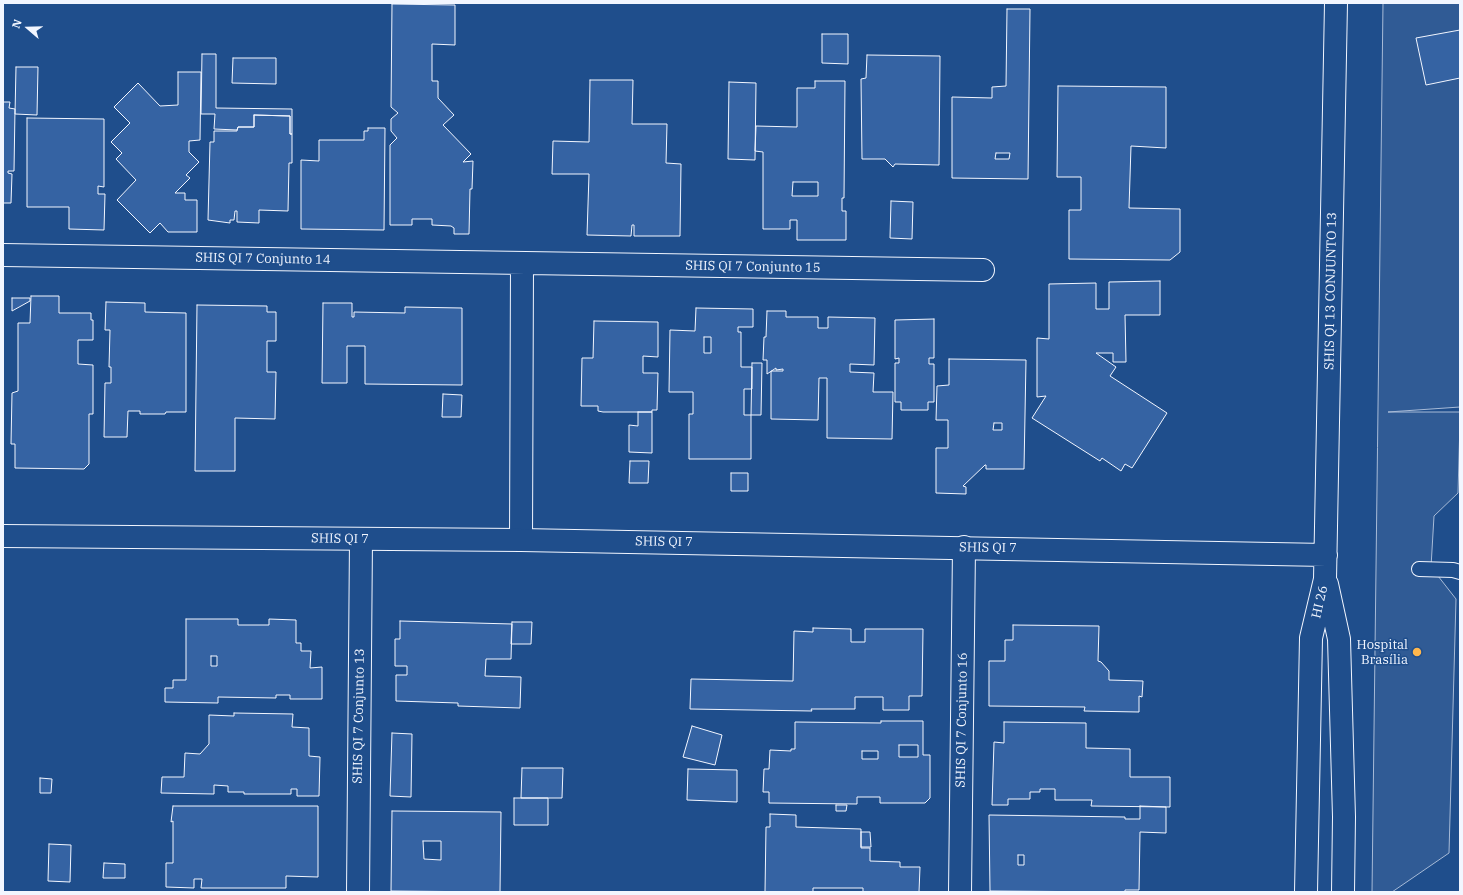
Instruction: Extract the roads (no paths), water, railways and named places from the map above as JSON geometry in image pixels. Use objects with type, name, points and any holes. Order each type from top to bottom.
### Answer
[{"type":"street","name":"SHIS QI 13 CONJUNTO 13","points":[[1325,579],[1336,3]]},
{"type":"street","name":"SHIS QI 7 Conjunto 14","points":[[3,255],[522,264]]},
{"type":"street","name":"SHIS QI 7 Conjunto 15","points":[[522,264],[983,270]]},
{"type":"street","points":[[521,540],[522,264]]},
{"type":"street","name":"SHIS QI 7","points":[[3,536],[521,540],[964,547],[1326,555]]},
{"type":"street","name":"SHIS QI 7 Conjunto 13","points":[[358,892],[361,539]]},
{"type":"street","name":"SHIS QI 7 Conjunto 16","points":[[960,892],[964,547]]},
{"type":"street","name":"HI 26","points":[[1306,892],[1311,638],[1325,579]]},
{"type":"street","name":"HI 26","points":[[1325,579],[1339,639],[1344,817],[1343,892]]},
{"type":"lane","points":[[1419,569],[1453,570],[1460,572]]},
{"type":"place","name":"Hospital Brasília","points":[[1417,652]]}]
